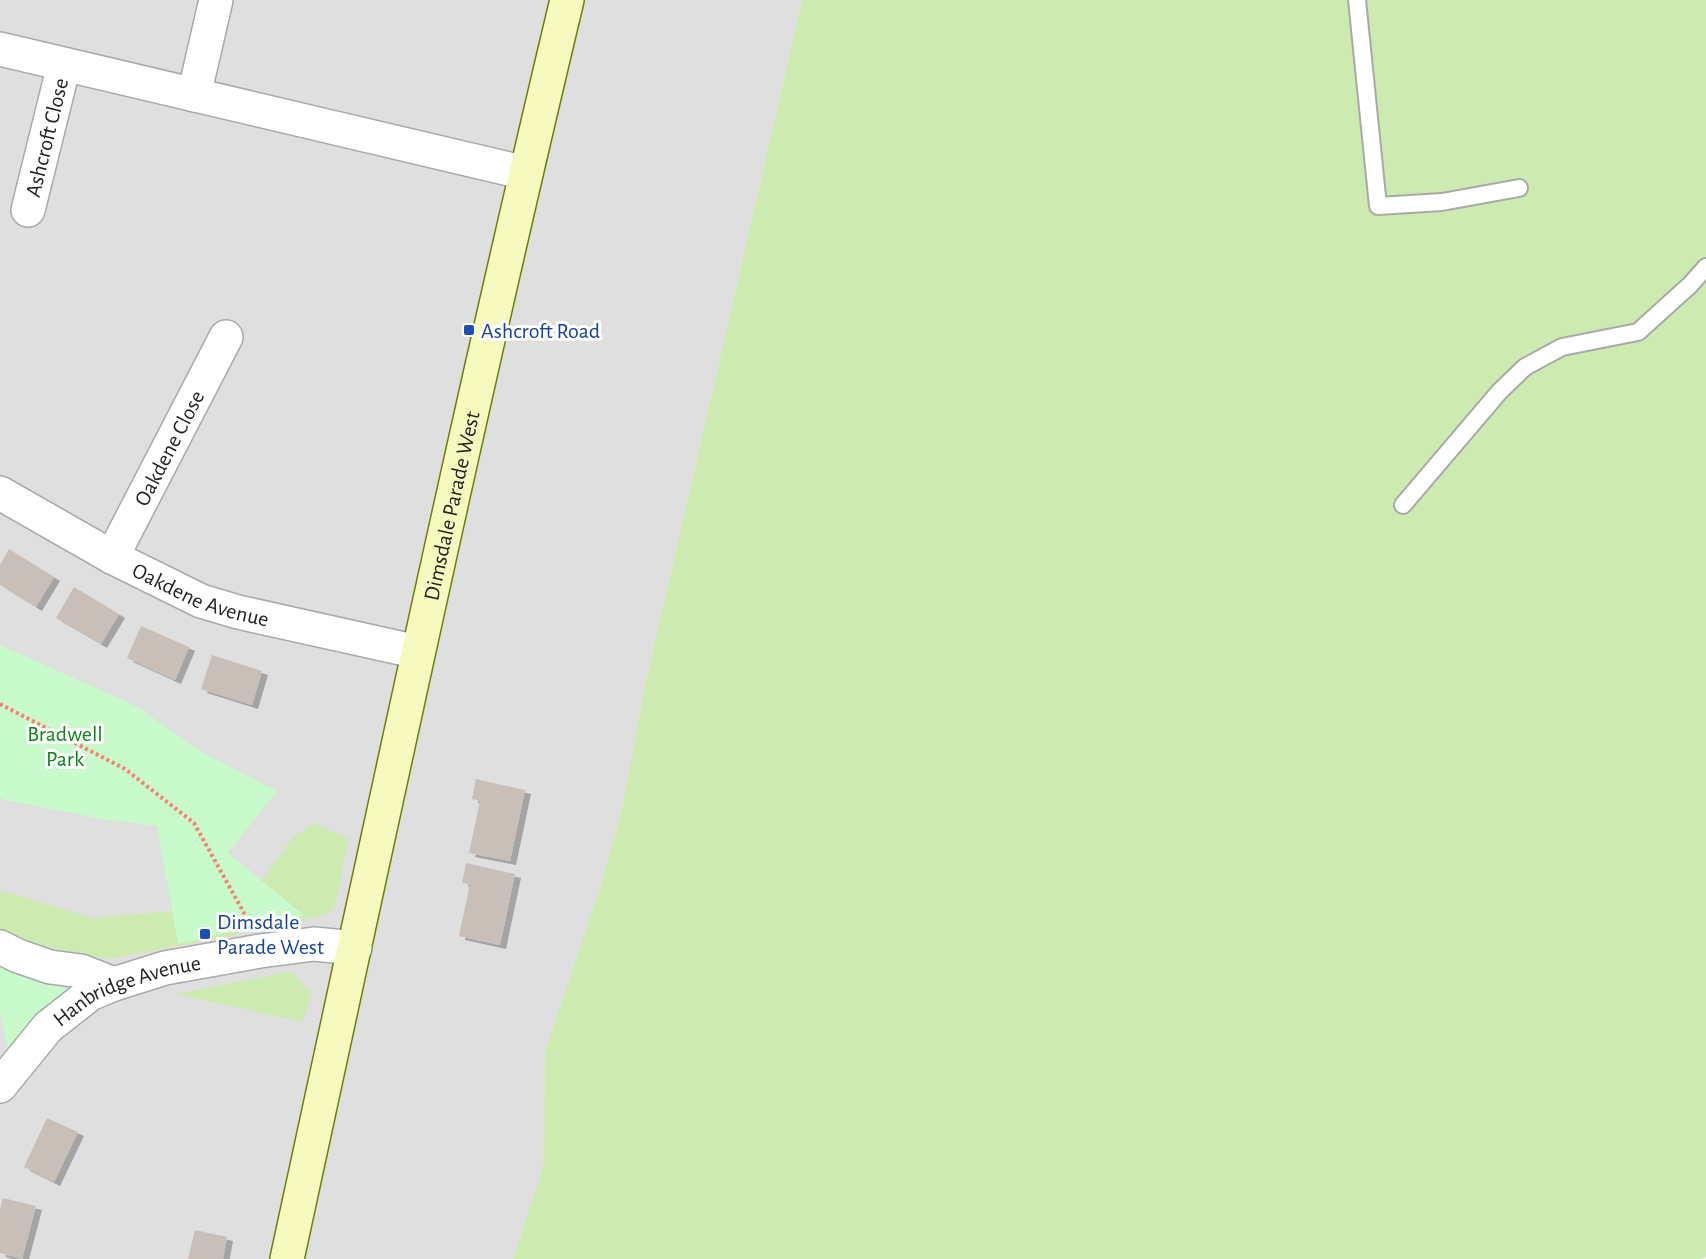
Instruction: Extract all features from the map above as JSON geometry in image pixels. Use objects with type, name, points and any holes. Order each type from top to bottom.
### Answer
[{"type":"main road","name":"Dimsdale Parade West","points":[[287,1259],[418,652],[567,0]]},
{"type":"street","points":[[194,95],[216,0]]},
{"type":"street","points":[[0,49],[526,173]]},
{"type":"street","name":"Ashcroft Close","points":[[28,210],[64,65]]},
{"type":"street","name":"Oakdene Close","points":[[112,557],[226,337]]},
{"type":"street","name":"Oakdene Avenue","points":[[0,493],[112,557],[201,601],[238,612],[418,652]]},
{"type":"street","name":"Hanbridge Avenue","points":[[0,1086],[48,1027],[90,994],[114,984],[165,968],[260,951],[314,944],[355,948]]},
{"type":"street","points":[[0,947],[50,967],[81,971],[114,984]]},
{"type":"lane","points":[[1357,0],[1378,206],[1443,202],[1519,188]]},
{"type":"lane","points":[[1403,505],[1500,391],[1525,367],[1562,347],[1638,332],[1690,285],[1706,267]]},
{"type":"path","points":[[0,704],[125,769],[194,823],[249,921],[260,951]]},
{"type":"shaded area","points":[[0,0],[802,0],[645,685],[622,809],[601,884],[545,1051],[543,1167],[513,1259],[0,1259]]},
{"type":"green space","points":[[802,0],[1706,0],[1706,1257],[1699,1259],[513,1259],[543,1167],[545,1051],[601,884],[622,809],[645,685]]},
{"type":"green space","name":"Bradwell Park","points":[[0,645],[136,706],[201,752],[277,791],[228,853],[261,881],[293,837],[315,823],[349,839],[334,910],[321,916],[110,959],[36,944],[0,929],[0,890],[93,918],[172,911],[157,826],[102,819],[0,798]]},
{"type":"green space","name":"Bradwell Park","points":[[0,645],[136,706],[201,752],[277,791],[228,853],[304,915],[178,944],[157,826],[102,819],[0,798]]},
{"type":"green space","points":[[0,962],[21,973],[68,989],[28,1025],[8,1050],[0,1011]]},
{"type":"green space","points":[[288,972],[295,975],[312,994],[302,1022],[175,994]]},
{"type":"building","points":[[9,549],[54,577],[36,607],[0,585],[0,565]]},
{"type":"building","points":[[74,587],[119,614],[101,644],[56,618]]},
{"type":"building","points":[[141,626],[189,647],[175,680],[127,658]]},
{"type":"building","points":[[212,655],[262,671],[252,705],[201,689]]},
{"type":"building","points":[[476,779],[525,790],[510,861],[469,853],[480,801],[472,799]]},
{"type":"building","points":[[466,863],[515,874],[500,945],[459,936],[470,884],[462,883]]},
{"type":"building","points":[[47,1118],[78,1132],[54,1182],[24,1167]]},
{"type":"building","points":[[3,1198],[36,1206],[22,1259],[0,1253],[0,1210]]},
{"type":"building","points":[[195,1230],[227,1237],[223,1259],[188,1259]]},
{"type":"place","name":"Ashcroft Road","points":[[469,330]]},
{"type":"place","name":"Dimsdale Parade West","points":[[205,934]]}]
